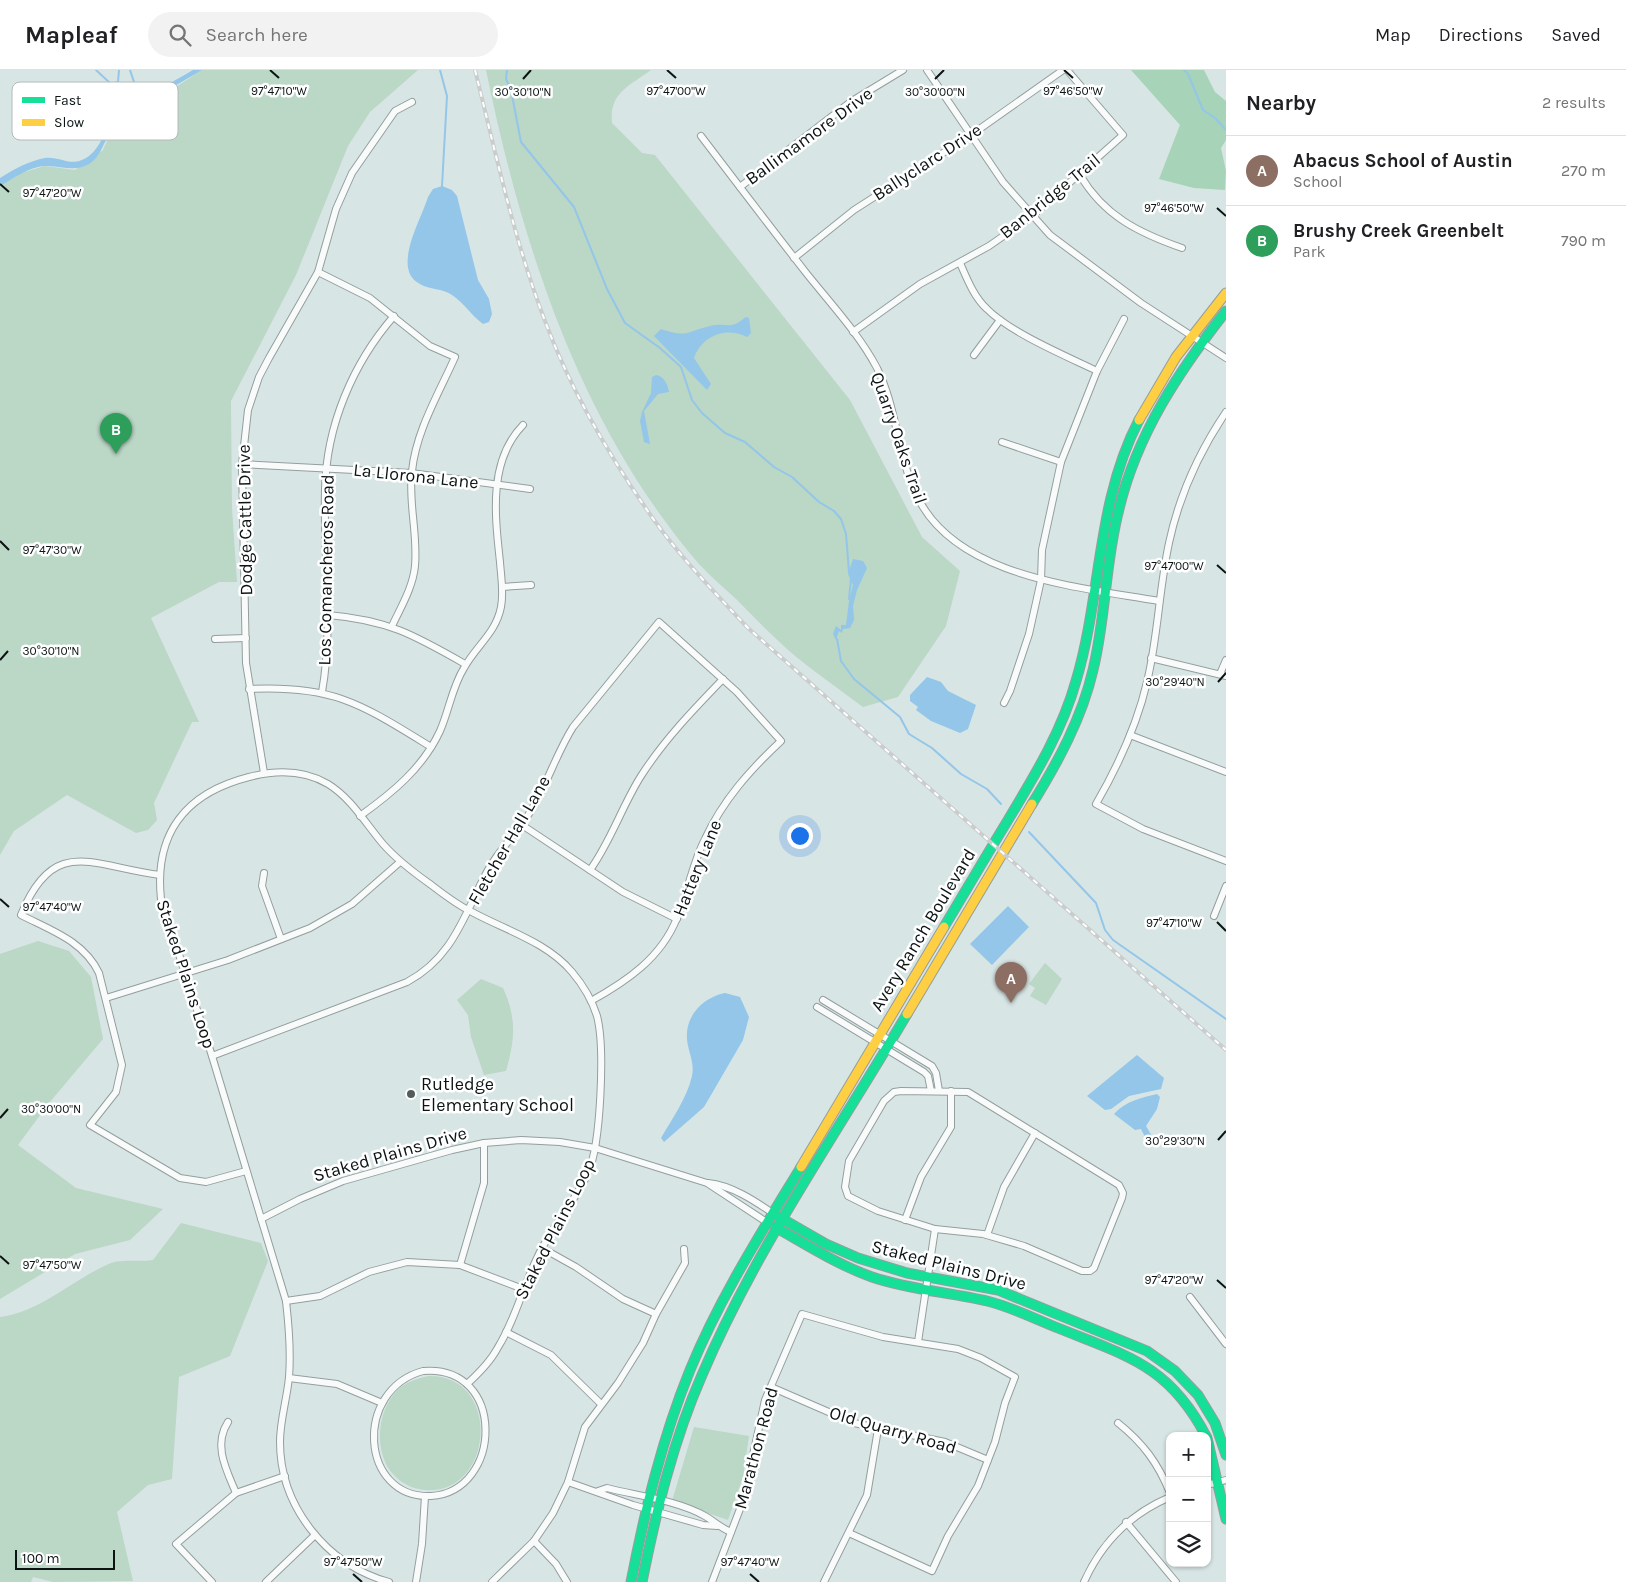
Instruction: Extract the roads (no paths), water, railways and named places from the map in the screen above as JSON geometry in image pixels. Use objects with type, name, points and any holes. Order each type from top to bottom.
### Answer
[{"type":"main road","name":"Avery Ranch Boulevard","points":[[631,1582],[646,1509],[662,1448],[688,1377],[726,1297],[768,1223],[1041,765],[1060,726],[1080,668],[1100,537],[1115,478],[1126,449],[1151,395],[1192,334],[1226,294]]},
{"type":"main road","name":"Avery Ranch Boulevard","points":[[642,1582],[659,1501],[684,1421],[701,1376],[732,1311],[778,1229],[1037,796],[1067,739],[1088,690],[1119,508],[1140,447],[1169,388],[1226,311]]},
{"type":"main road","name":"Staked Plains Drive","points":[[774,1214],[826,1244],[858,1258],[906,1273],[967,1283],[1018,1297],[1128,1342],[1159,1358],[1179,1374],[1207,1408],[1222,1437],[1226,1455]]},
{"type":"main road","name":"Staked Plains Drive","points":[[768,1223],[823,1256],[860,1272],[889,1282],[981,1299],[1002,1305],[1146,1365],[1171,1384],[1186,1400],[1204,1432]]},
{"type":"main road","name":"Staked Plains Drive","points":[[1211,1449],[1222,1481],[1226,1519]]},
{"type":"street","name":"Ballimamore Drive","points":[[740,187],[852,101],[904,70]]},
{"type":"street","points":[[928,70],[1003,182],[1050,235],[1141,302],[1226,358]]},
{"type":"street","name":"Ballyclarc Drive","points":[[794,258],[854,210],[971,134],[1063,70]]},
{"type":"street","name":"Banbridge Trail","points":[[852,332],[920,284],[960,263],[1032,216],[1080,175],[1122,135],[1067,70]]},
{"type":"street","name":"Dodge Cattle Drive","points":[[264,773],[249,689],[246,638],[242,464],[245,427],[259,377],[318,272],[336,209],[352,173],[395,111],[412,102]]},
{"type":"street","name":"Quarry Oaks Trail","points":[[701,136],[852,332],[877,369],[895,419],[902,456],[915,494],[928,516],[945,533],[971,552],[1005,568],[1041,580],[1159,601]]},
{"type":"street","points":[[1080,175],[1088,189],[1129,227],[1182,248]]},
{"type":"street","points":[[960,263],[980,302],[1000,320],[1056,352],[1097,371]]},
{"type":"street","points":[[318,272],[370,298],[430,346],[455,357],[417,445],[411,473],[415,567],[412,580],[392,626]]},
{"type":"street","name":"Los Comancheros Road","points":[[322,692],[328,645],[325,516],[326,468],[330,444],[342,402],[373,342],[394,316]]},
{"type":"street","points":[[1004,703],[1010,691],[1029,634],[1041,580],[1042,550],[1061,462],[1097,371],[1124,319]]},
{"type":"street","points":[[974,355],[1000,320]]},
{"type":"street","points":[[1226,412],[1197,461],[1181,500],[1168,543],[1147,682],[1130,735],[1114,773],[1096,804],[1142,830],[1226,861]]},
{"type":"street","points":[[360,816],[398,787],[431,746],[439,732],[465,664],[496,624],[501,609],[502,588],[495,508],[497,485],[508,445],[523,425]]},
{"type":"street","points":[[1002,442],[1061,462]]},
{"type":"street","name":"La Llorona Lane","points":[[242,464],[411,473],[530,490]]},
{"type":"street","points":[[502,588],[530,585]]},
{"type":"street","points":[[328,615],[358,618],[392,626],[465,664]]},
{"type":"street","name":"Hattery Lane","points":[[592,1001],[640,969],[662,944],[676,919],[697,858],[714,821],[738,785],[781,741],[723,679],[659,622]]},
{"type":"street","name":"Fletcher Hall Lane","points":[[212,1056],[306,1021],[422,974],[444,953],[496,856],[522,825],[538,798],[562,744],[573,727],[659,622]]},
{"type":"street","points":[[215,639],[246,638]]},
{"type":"street","points":[[1151,658],[1223,675],[1226,660]]},
{"type":"street","points":[[590,870],[604,851],[642,775],[688,716],[723,679]]},
{"type":"street","points":[[249,689],[283,687],[322,692],[368,708],[431,746]]},
{"type":"street","points":[[1130,735],[1226,772]]},
{"type":"street","name":"Staked Plains Loop","points":[[389,1582],[355,1568],[340,1559],[315,1535],[296,1507],[285,1476],[280,1432],[289,1378],[289,1336],[286,1301],[212,1056],[161,899],[160,875],[165,844],[188,807],[210,791],[264,773],[294,773],[318,779],[339,792],[400,862],[468,911],[555,955],[571,971],[592,1001],[599,1025],[601,1045],[596,1148],[585,1180],[542,1248],[497,1351],[468,1384]]},
{"type":"street","points":[[522,825],[640,903],[676,919]]},
{"type":"street","points":[[160,875],[128,872],[78,860],[66,863],[45,874],[30,893],[21,915],[72,942],[88,954],[99,972],[122,1065],[116,1092],[90,1125],[180,1178],[206,1182],[246,1171]]},
{"type":"street","points":[[106,998],[228,960],[310,928],[345,909],[367,893],[400,862]]},
{"type":"street","points":[[264,873],[262,886],[281,939]]},
{"type":"street","points":[[1214,916],[1226,886]]},
{"type":"street","points":[[823,1000],[932,1066],[936,1073],[939,1091]]},
{"type":"street","points":[[817,1007],[924,1072],[928,1076],[931,1091]]},
{"type":"street","points":[[900,1091],[951,1091],[968,1092],[1122,1188],[1122,1198],[1096,1264],[1090,1271],[1082,1271],[1024,1246],[987,1235],[935,1228],[878,1212],[848,1196],[845,1187],[847,1168],[888,1096],[900,1091]]},
{"type":"street","points":[[905,1220],[925,1170],[951,1127],[951,1091]]},
{"type":"street","points":[[987,1235],[1004,1187],[1035,1133]]},
{"type":"street","name":"Staked Plains Drive","points":[[261,1219],[300,1198],[338,1183],[452,1150],[484,1143],[548,1140],[596,1148],[708,1184],[768,1223]]},
{"type":"street","points":[[460,1265],[484,1183],[484,1143]]},
{"type":"street","name":"Staked Plains Drive","points":[[708,1184],[718,1184],[733,1190],[774,1214]]},
{"type":"street","points":[[849,1533],[932,1571],[948,1536],[978,1486],[988,1460],[1004,1404],[1015,1377],[967,1352],[918,1342],[935,1228]]},
{"type":"street","points":[[542,1248],[576,1267],[623,1299],[656,1314]]},
{"type":"street","points":[[492,1582],[534,1541],[553,1513],[568,1482],[585,1426],[630,1364],[685,1263],[684,1249]]},
{"type":"street","points":[[286,1301],[320,1296],[369,1272],[397,1263],[429,1262],[460,1265],[523,1289]]},
{"type":"street","points":[[1190,1296],[1226,1344]]},
{"type":"street","name":"Marathon Road","points":[[712,1582],[744,1502],[760,1420],[771,1387],[802,1314],[883,1336],[918,1342]]},
{"type":"street","points":[[506,1332],[540,1347],[551,1355],[601,1404]]},
{"type":"street","points":[[423,1371],[441,1371],[459,1377],[468,1384],[479,1398],[485,1415],[485,1436],[477,1467],[461,1485],[442,1494],[425,1496],[405,1490],[394,1483],[380,1466],[374,1440],[382,1403],[387,1393],[401,1380],[423,1371]]},
{"type":"street","points":[[289,1378],[337,1384],[382,1403]]},
{"type":"street","name":"Old Quarry Road","points":[[771,1387],[835,1417],[878,1429],[946,1442],[988,1460]]},
{"type":"street","points":[[228,1422],[221,1433],[220,1444],[224,1464],[236,1493]]},
{"type":"street","points":[[1118,1423],[1139,1440],[1155,1459],[1166,1485]]},
{"type":"street","points":[[824,1582],[867,1495],[878,1429]]},
{"type":"street","points":[[208,1581],[176,1544],[236,1493],[285,1476]]},
{"type":"street","points":[[568,1482],[646,1509],[703,1525],[717,1526]]},
{"type":"street","points":[[598,1491],[607,1488],[659,1501],[706,1516],[717,1526],[731,1532]]},
{"type":"street","points":[[416,1582],[422,1544],[425,1496]]},
{"type":"street","points":[[1084,1582],[1094,1560],[1126,1522],[1166,1497]]},
{"type":"street","points":[[1126,1522],[1176,1582]]},
{"type":"street","points":[[266,1582],[315,1535]]},
{"type":"street","points":[[534,1541],[556,1564],[567,1582]]},
{"type":"water","points":[[193,70],[202,70],[178,84],[178,82],[172,82]]},
{"type":"water","points":[[101,140],[106,140],[97,157],[83,167],[45,166],[33,168],[0,186],[0,178],[33,161],[51,158],[77,162],[89,156]]},
{"type":"water","points":[[442,186],[452,190],[457,196],[478,280],[489,299],[492,314],[489,322],[483,324],[452,295],[420,284],[412,277],[408,268],[411,244],[428,197],[433,189]]},
{"type":"water","points":[[746,317],[749,318],[751,333],[747,337],[731,333],[715,335],[708,339],[698,350],[694,358],[711,384],[707,390],[654,336],[661,329],[682,334],[710,326],[736,324]]},
{"type":"water","points":[[656,375],[665,381],[669,392],[658,394],[644,411],[650,444],[644,442],[640,421],[651,393],[652,377]]},
{"type":"water","points":[[853,559],[863,561],[867,568],[857,590],[853,606],[854,620],[850,628],[843,629],[842,633],[839,631],[836,640],[833,634],[836,626],[841,630],[841,625],[846,625],[853,585],[848,574]]},
{"type":"water","points":[[927,677],[941,682],[948,691],[976,705],[968,729],[960,733],[931,721],[916,710],[918,707],[910,701],[910,695]]},
{"type":"water","points":[[1008,906],[1029,927],[992,965],[970,944]]},
{"type":"water","points":[[725,993],[740,997],[749,1017],[743,1040],[704,1107],[664,1142],[661,1138],[683,1100],[692,1076],[693,1067],[687,1039],[689,1022],[697,1008],[703,1003],[710,998]]},
{"type":"water","points":[[1137,1055],[1164,1078],[1161,1089],[1129,1096],[1111,1109],[1105,1110],[1087,1096]]},
{"type":"water","points":[[1157,1094],[1160,1097],[1157,1109],[1146,1126],[1153,1138],[1147,1141],[1141,1129],[1135,1130],[1114,1114],[1128,1103]]},
{"type":"waterway","points":[[96,70],[109,82]]},
{"type":"waterway","points":[[118,82],[119,70]]},
{"type":"waterway","points":[[130,70],[134,82]]},
{"type":"waterway","points":[[440,70],[447,96],[442,186]]},
{"type":"waterway","points":[[507,70],[506,79],[511,90],[521,142],[574,207],[607,289],[625,323],[660,348],[681,367],[692,400],[702,413],[725,433],[745,442],[774,467],[792,477],[819,502],[834,511],[841,519],[846,534],[849,572]]},
{"type":"waterway","points":[[1184,70],[1188,74],[1203,110],[1215,118],[1226,130]]},
{"type":"waterway","points":[[849,599],[851,579]]},
{"type":"waterway","points":[[837,639],[841,661],[854,679],[900,717],[909,734],[932,748],[961,774],[987,789],[1001,804]]},
{"type":"waterway","points":[[1029,832],[1096,903],[1105,930],[1113,940],[1226,1019]]},
{"type":"railway","points":[[475,70],[515,228],[534,290],[555,347],[607,449],[638,497],[676,549],[748,628],[1226,1050]]},
{"type":"place","name":"Brushy Creek Greenbelt","points":[[116,454]]},
{"type":"place","name":"Abacus School of Austin","points":[[1011,1003]]},
{"type":"place","name":"Rutledge Elementary School","points":[[411,1094]]}]
